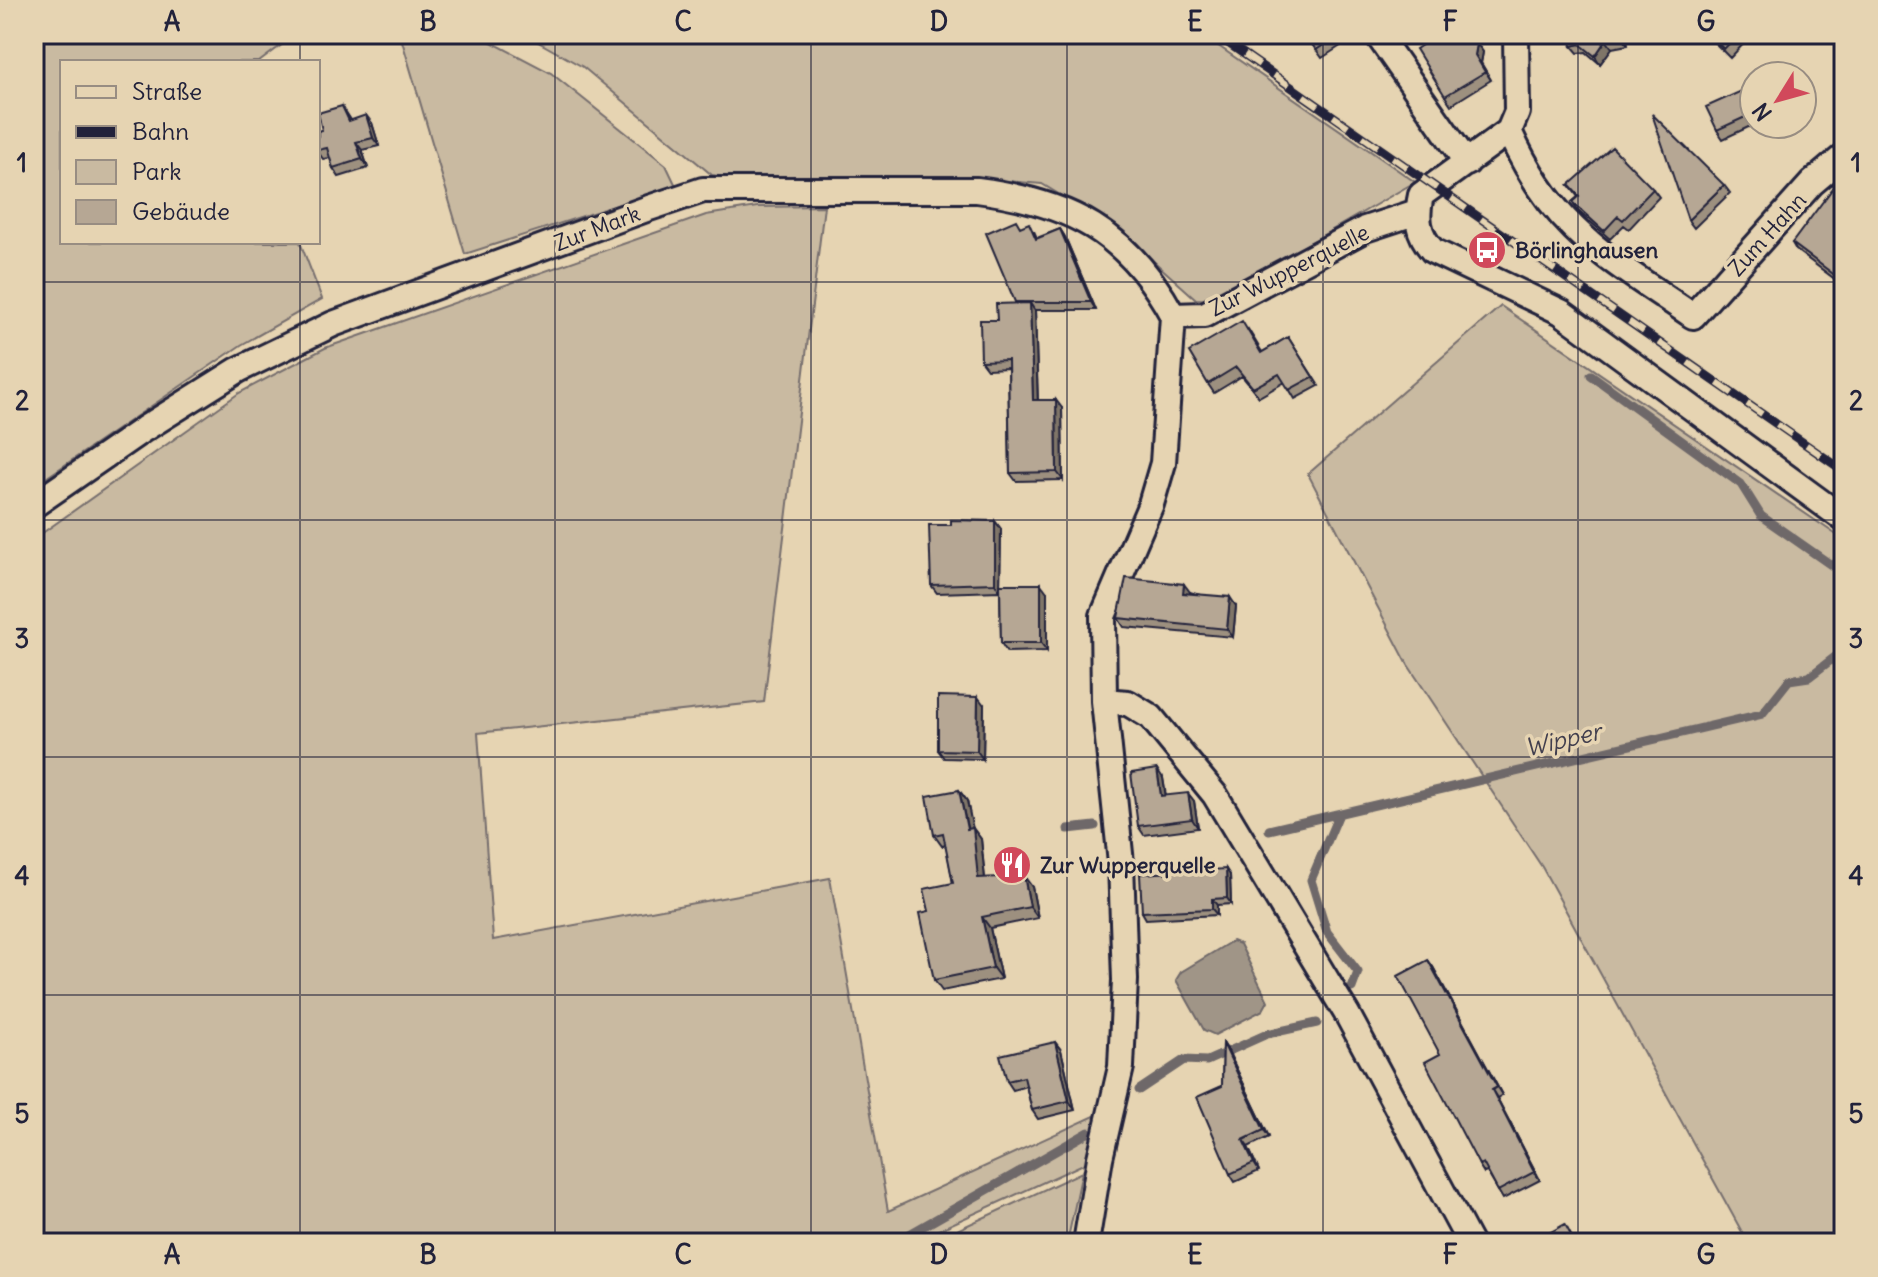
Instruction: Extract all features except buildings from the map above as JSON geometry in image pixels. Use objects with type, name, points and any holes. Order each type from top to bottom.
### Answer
[{"type":"street","points":[[1377,34],[1467,163]]},
{"type":"street","points":[[1516,34],[1518,101],[1509,131],[1421,195],[1417,212],[1420,236],[1433,251],[1561,312],[1844,519]]},
{"type":"street","name":"Zum Hahn","points":[[1509,131],[1523,164],[1547,202],[1574,232],[1693,316],[1812,183],[1844,156]]},
{"type":"street","name":"Zur Mark","points":[[34,505],[144,429],[238,370],[333,324],[703,190],[977,190],[1044,202],[1070,213],[1118,244],[1156,285],[1173,316]]},
{"type":"street","name":"Zur Wupperquelle","points":[[1173,316],[1204,315],[1365,229],[1417,212]]},
{"type":"street","points":[[1086,1243],[1100,1158],[1121,1067],[1125,980],[1121,863],[1104,701],[1103,616],[1151,504],[1163,463],[1173,316]]},
{"type":"street","points":[[1104,701],[1128,703],[1151,717],[1215,795],[1347,1014],[1470,1243]]},
{"type":"green space","points":[[34,34],[310,34],[287,41],[262,60],[60,60],[60,244],[301,244],[322,299],[241,345],[34,486]]},
{"type":"green space","points":[[400,34],[476,34],[551,73],[666,165],[676,186],[465,254]]},
{"type":"green space","points":[[524,34],[1201,34],[1415,182],[1211,300],[1196,299],[1121,232],[1042,184],[982,179],[759,183],[712,175],[583,67]]},
{"type":"green space","points":[[824,206],[764,702],[478,733],[493,940],[830,878],[888,1211],[1101,1113],[1090,1161],[910,1243],[34,1243],[34,539],[239,393],[325,348],[706,215],[757,207]]},
{"type":"green space","points":[[1501,306],[1844,540],[1844,1243],[1748,1243],[1542,867],[1408,665],[1308,474]]},
{"type":"green space","points":[[1082,1172],[1067,1243],[929,1243]]},
{"type":"shaded area","points":[[1232,941],[1240,944],[1268,1001],[1263,1010],[1215,1035],[1204,1030],[1176,980],[1181,972]]},
{"type":"waterway","points":[[1591,375],[1741,484],[1761,516],[1844,574]]},
{"type":"waterway","name":"Wipper","points":[[1269,830],[1762,714],[1789,680],[1809,677],[1844,650]]},
{"type":"waterway","points":[[1339,814],[1311,880],[1327,932],[1358,972],[1352,988]]},
{"type":"waterway","name":"Wipper","points":[[1068,829],[1095,826]]},
{"type":"waterway","points":[[1139,1090],[1184,1060],[1207,1061],[1267,1034],[1317,1023]]},
{"type":"waterway","points":[[894,1243],[1089,1132]]},
{"type":"railway","points":[[1215,34],[1844,471]]},
{"type":"place","name":"Börlinghausen","points":[[1487,250]]},
{"type":"place","name":"Zur Wupperquelle","points":[[1012,865]]}]
